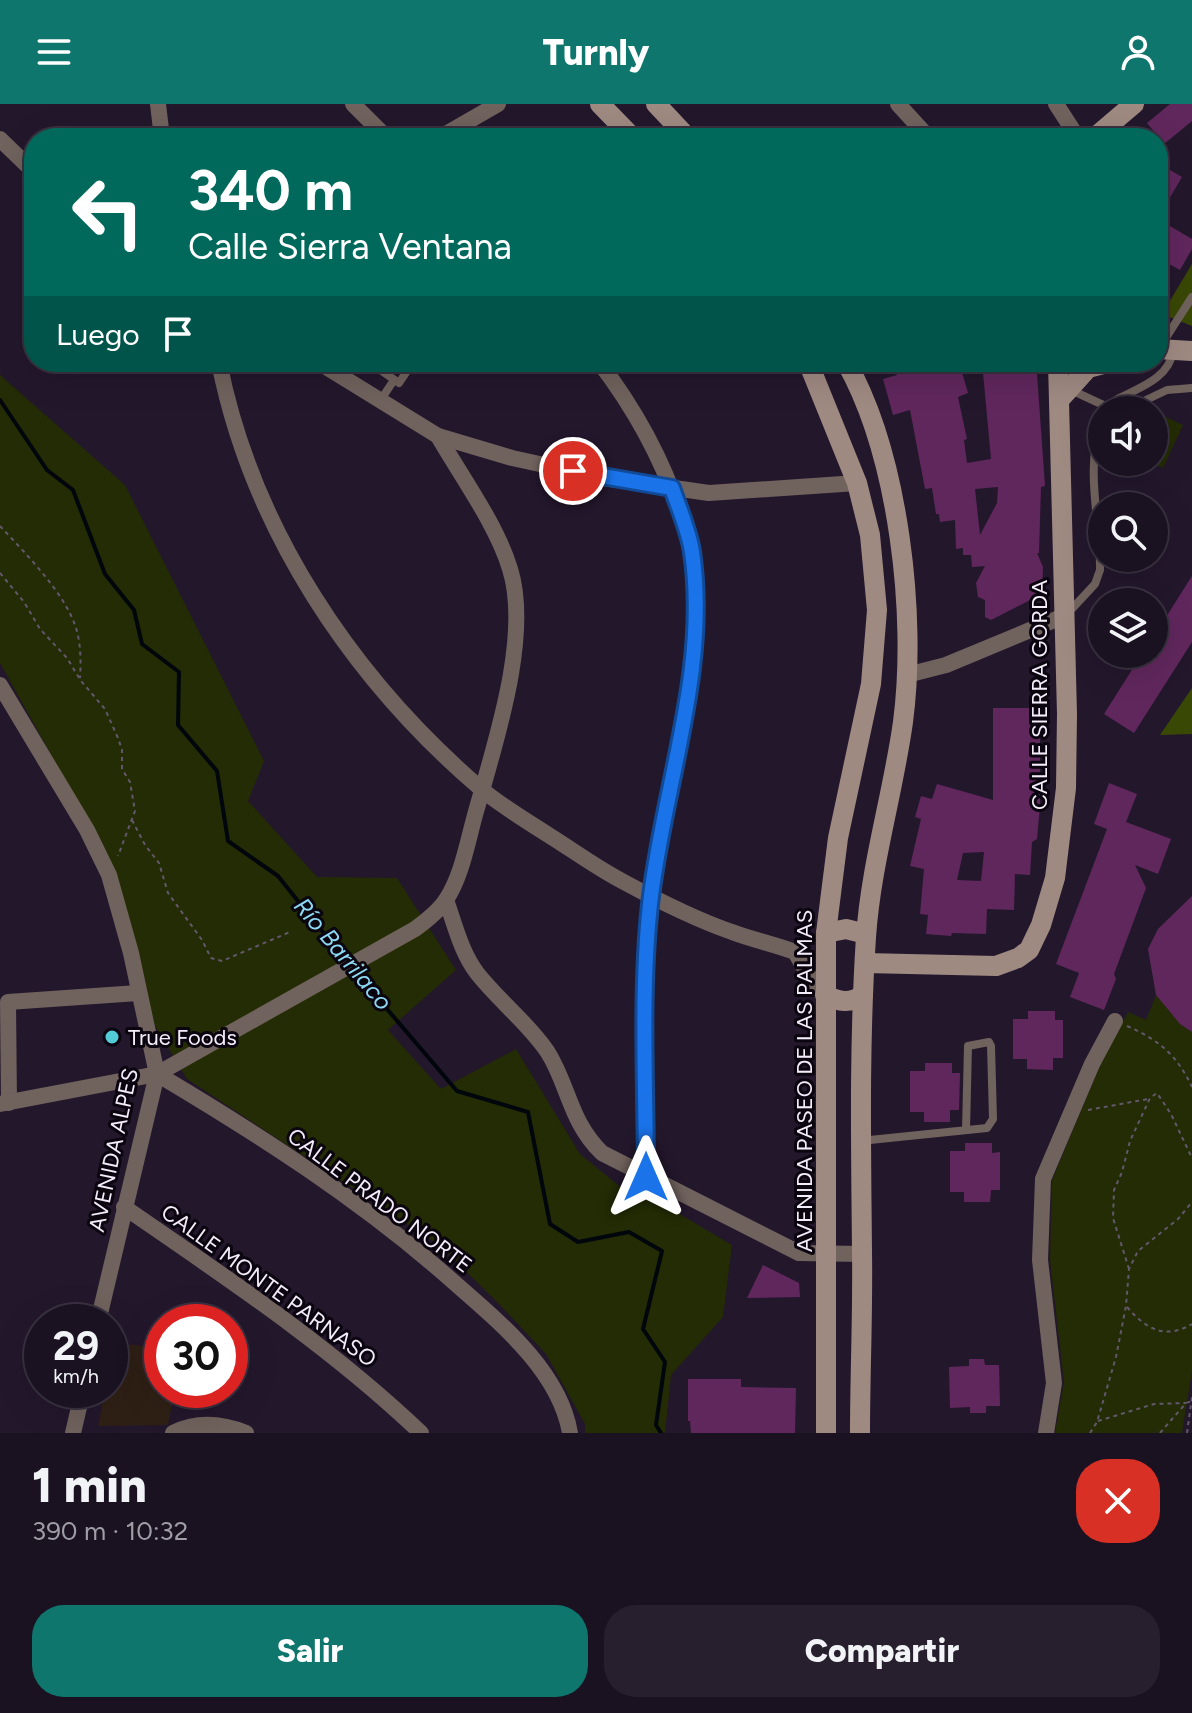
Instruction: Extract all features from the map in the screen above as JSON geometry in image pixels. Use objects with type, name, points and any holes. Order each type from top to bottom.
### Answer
[{"type":"main road","points":[[600,104],[623,128]]},
{"type":"main road","points":[[656,104],[679,128]]},
{"type":"main road","points":[[1106,128],[1134,104]]},
{"type":"main road","name":"AVENIDA PASEO DE LAS PALMAS","points":[[812,372],[857,483],[870,535],[875,582],[874,656],[861,740],[838,838],[826,933],[826,1433]]},
{"type":"main road","points":[[850,372],[876,429],[893,507],[904,592],[907,675],[903,722],[880,835],[866,934],[859,1141],[862,1254],[860,1433]]},
{"type":"main road","name":"CALLE SIERRA GORDA","points":[[865,963],[996,966],[1018,958],[1035,941],[1055,878],[1066,788],[1064,394],[1060,372]]},
{"type":"main road","points":[[1064,394],[1078,372]]},
{"type":"main road","points":[[874,656],[897,674],[907,675]]},
{"type":"main road","points":[[826,933],[846,929],[866,934]]},
{"type":"main road","points":[[825,995],[845,1002],[855,1001],[863,995]]},
{"type":"street","points":[[158,104],[161,128]]},
{"type":"street","points":[[353,104],[377,128]]},
{"type":"street","points":[[456,128],[498,104]]},
{"type":"street","points":[[898,104],[920,128]]},
{"type":"street","points":[[1056,104],[1072,128]]},
{"type":"street","points":[[0,139],[24,162]]},
{"type":"street","points":[[221,372],[246,455],[271,519],[299,575],[341,638],[387,695],[482,790],[586,859],[651,896],[730,932],[795,952],[812,981],[825,995]]},
{"type":"street","points":[[334,372],[438,436],[512,458],[604,478],[709,493],[857,483]]},
{"type":"street","points":[[607,372],[649,439],[672,488],[692,550],[696,615],[691,674],[651,896],[647,942],[646,1177]]},
{"type":"street","points":[[138,993],[8,1002],[4,1104],[157,1074],[415,929],[446,900],[459,873],[505,702],[517,618],[511,570],[486,517],[438,436]]},
{"type":"street","points":[[907,675],[946,665],[1064,616]]},
{"type":"street","name":"AVENIDA ALPES","points":[[0,685],[87,830],[109,875],[131,953],[157,1074],[102,1304]]},
{"type":"street","points":[[446,900],[465,953],[477,972],[549,1054],[568,1102],[588,1139],[602,1153],[799,1253],[862,1254]]},
{"type":"street","points":[[1046,1433],[1054,1383],[1040,1260],[1043,1179],[1069,1114],[1115,1021]]},
{"type":"street","name":"CALLE PRADO NORTE","points":[[157,1074],[258,1136],[422,1254],[502,1324],[532,1357],[561,1404],[570,1433]]},
{"type":"street","name":"CALLE MONTE PARNASO","points":[[124,1207],[286,1319],[392,1405],[421,1433]]},
{"type":"street","points":[[73,1433],[79,1408]]},
{"type":"street","points":[[173,1433],[207,1424],[246,1433]]},
{"type":"lane","points":[[1171,350],[1192,297]]},
{"type":"lane","points":[[383,372],[399,383],[406,372]]},
{"type":"lane","points":[[1129,396],[1164,372]]},
{"type":"lane","points":[[380,401],[394,380]]},
{"type":"lane","points":[[1154,396],[1167,390],[1192,388]]},
{"type":"lane","points":[[1064,394],[1088,399]]},
{"type":"lane","points":[[1064,616],[1095,584],[1100,570],[1093,476]]},
{"type":"lane","points":[[859,1141],[987,1128],[993,1119],[989,1042],[968,1046],[966,1130]]},
{"type":"path","points":[[0,526],[60,596],[76,627],[81,657],[80,680]]},
{"type":"path","points":[[0,573],[24,602],[40,629],[67,658],[80,680],[105,709],[118,738],[122,750],[122,769],[130,782],[135,811],[109,875]]},
{"type":"path","points":[[132,820],[159,863],[168,893],[202,940],[211,958],[222,961],[290,932]]},
{"type":"path","points":[[1115,1021],[1165,1046],[1183,1067],[1192,1087]]},
{"type":"path","points":[[1069,1114],[1150,1098],[1157,1093],[1192,1158]]},
{"type":"path","points":[[1129,1269],[1113,1218],[1114,1190],[1130,1141],[1150,1098]]},
{"type":"path","points":[[1090,1433],[1097,1422],[1116,1357],[1126,1306],[1129,1269],[1138,1251],[1178,1219],[1192,1202]]},
{"type":"path","points":[[1126,1306],[1154,1331],[1168,1333],[1192,1324]]},
{"type":"path","points":[[1160,1433],[1192,1399]]},
{"type":"path","points":[[1187,1433],[1192,1399]]},
{"type":"path","points":[[1097,1422],[1154,1404],[1186,1403]]},
{"type":"shaded area","points":[[128,1344],[144,1346],[144,1408],[171,1408],[168,1425],[98,1426],[102,1408],[128,1408]]},
{"type":"green space","points":[[1192,264],[1192,326],[1168,316],[1168,304]]},
{"type":"green space","points":[[0,375],[125,485],[264,761],[248,801],[317,877],[397,878],[456,970],[388,1030],[441,1089],[516,1049],[580,1154],[628,1193],[656,1200],[732,1245],[723,1317],[671,1375],[665,1433],[585,1433],[585,1424],[546,1354],[439,1245],[187,1079],[155,1026],[92,828],[0,663]]},
{"type":"green space","points":[[1168,418],[1183,425],[1168,457]]},
{"type":"green space","points":[[1192,688],[1192,734],[1160,735]]},
{"type":"green space","points":[[1156,995],[1180,1024],[1192,1032],[1192,1371],[1182,1433],[1055,1433],[1064,1382],[1050,1260],[1052,1180],[1099,1068],[1128,1012],[1146,1020]]},
{"type":"building","points":[[1170,104],[1192,104],[1192,121],[1168,141],[1168,128],[1151,128],[1147,123]]},
{"type":"building","points":[[1168,169],[1182,177],[1168,201]]},
{"type":"building","points":[[1168,225],[1192,239],[1192,249],[1180,270],[1168,263]]},
{"type":"building","points":[[896,372],[962,372],[968,393],[958,397],[967,439],[964,440],[967,463],[991,459],[983,372],[1044,372],[1037,374],[1045,486],[1041,487],[1037,553],[1043,567],[1042,594],[991,620],[985,617],[985,600],[978,597],[976,583],[985,566],[972,567],[971,555],[963,555],[963,548],[956,549],[955,520],[940,522],[932,488],[925,489],[910,410],[893,415],[883,379],[897,375]],"holes":[[[998,487],[997,503],[980,535],[975,489]]]},
{"type":"building","points":[[1192,576],[1192,642],[1134,733],[1104,714],[1133,668],[1168,668],[1168,614]]},
{"type":"building","points":[[993,708],[1040,708],[1037,839],[1032,842],[1030,875],[1015,874],[1014,910],[987,909],[986,934],[926,934],[928,915],[920,914],[924,869],[910,866],[921,819],[915,817],[921,796],[932,799],[937,784],[993,800]],"holes":[[[984,852],[981,881],[957,880],[963,853]]]},
{"type":"building","points":[[1109,783],[1137,794],[1126,822],[1171,839],[1158,874],[1135,865],[1146,888],[1104,1010],[1070,997],[1079,973],[1056,964],[1107,829],[1094,824]]},
{"type":"building","points":[[1192,896],[1192,1032],[1180,1024],[1156,995],[1148,949],[1158,929]]},
{"type":"building","points":[[1028,1011],[1055,1011],[1055,1020],[1063,1020],[1063,1058],[1053,1058],[1053,1070],[1027,1069],[1027,1059],[1013,1059],[1013,1019],[1028,1019]]},
{"type":"building","points":[[925,1063],[952,1063],[952,1073],[960,1073],[959,1110],[950,1110],[950,1122],[924,1122],[924,1112],[910,1112],[910,1071],[925,1071]]},
{"type":"building","points":[[965,1143],[992,1143],[992,1153],[1000,1152],[1000,1190],[991,1190],[990,1202],[964,1202],[964,1192],[950,1192],[950,1151],[965,1151]]},
{"type":"building","points":[[763,1265],[799,1283],[800,1297],[747,1298]]},
{"type":"building","points":[[969,1359],[984,1359],[985,1365],[999,1365],[1000,1406],[986,1406],[986,1413],[970,1413],[970,1407],[950,1408],[949,1367],[969,1366]]},
{"type":"building","points":[[688,1379],[741,1379],[741,1387],[796,1388],[795,1433],[691,1433]]},
{"type":"waterway","name":"Río Barrilaco","points":[[0,400],[47,470],[73,490],[105,574],[134,610],[142,644],[179,672],[178,725],[217,771],[228,841],[278,876],[346,961]]},
{"type":"waterway","name":"Río Barrilaco","points":[[352,968],[457,1091],[528,1112],[550,1224],[578,1242],[629,1232],[662,1251],[643,1329],[665,1362],[656,1425],[661,1433]]},
{"type":"place","name":"True Foods","points":[[112,1037]]},
{"type":"route","points":[[573,471],[672,488],[692,550],[696,615],[691,674],[658,847],[647,942],[646,1177]]}]
